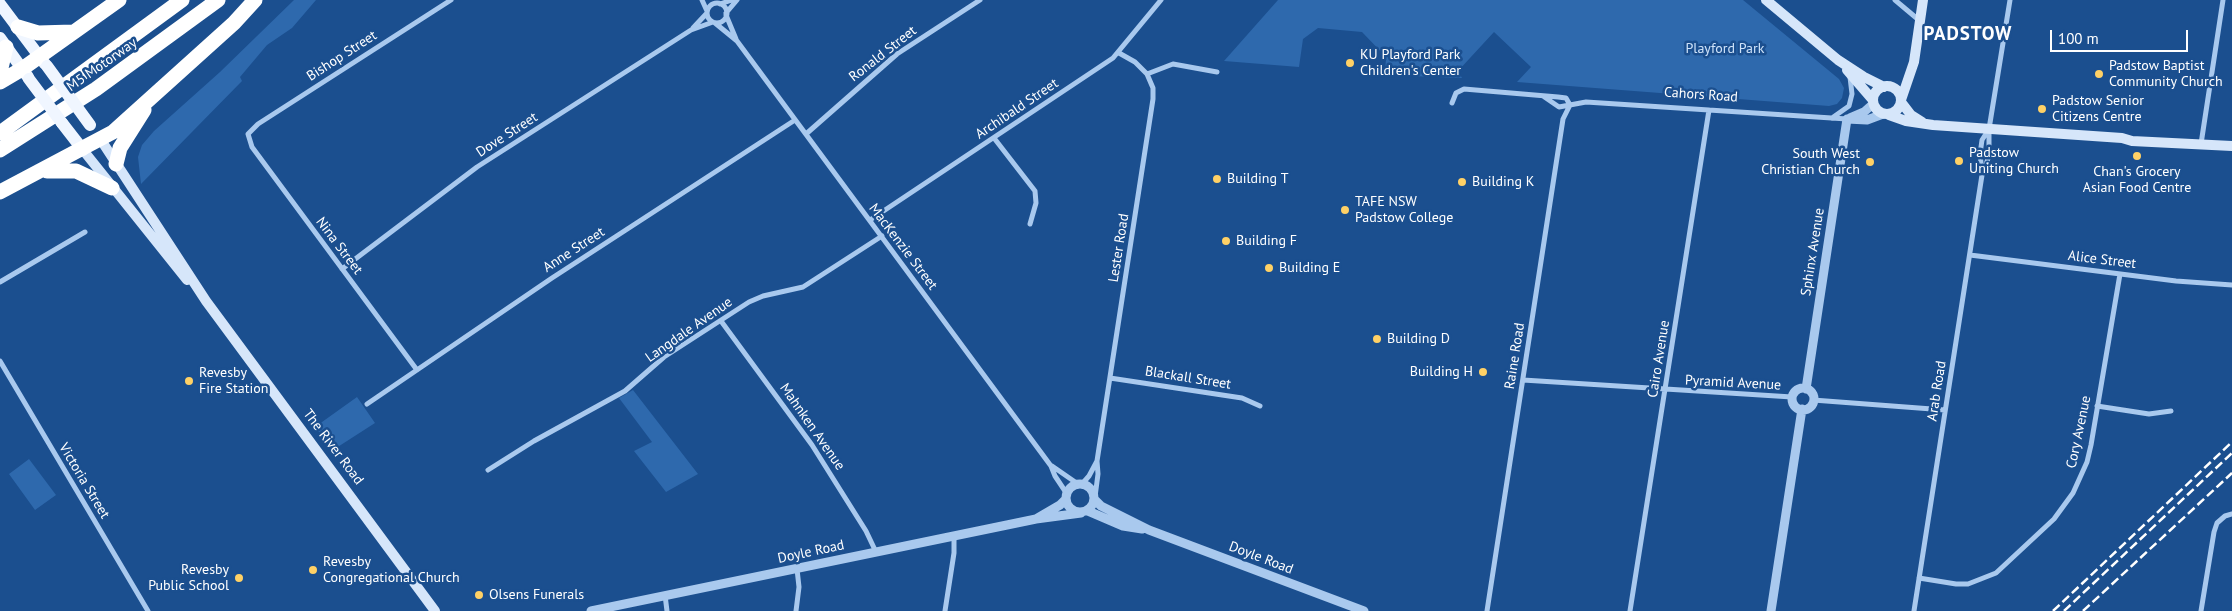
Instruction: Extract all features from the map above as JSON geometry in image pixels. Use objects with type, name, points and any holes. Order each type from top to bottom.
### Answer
[{"type":"highway","points":[[0,82],[26,74],[44,61],[76,31],[119,0]]},
{"type":"highway","name":"M5 Motorway","points":[[0,133],[182,0]]},
{"type":"highway","name":"M5 Motorway","points":[[0,150],[110,79],[218,0]]},
{"type":"highway","points":[[0,192],[83,150],[113,132],[234,23],[255,0]]},
{"type":"highway","points":[[18,27],[38,34],[76,31]]},
{"type":"highway","points":[[0,72],[3,43]]},
{"type":"highway","points":[[116,164],[120,148],[154,94]]},
{"type":"highway","points":[[41,172],[76,171],[112,188]]},
{"type":"main road","points":[[1766,0],[1838,60],[1864,77],[1899,93],[1901,101],[1911,115],[1926,124]]},
{"type":"main road","points":[[1886,114],[1896,111],[1914,62],[1924,0]]},
{"type":"main road","name":"The River Road","points":[[0,4],[101,140],[206,301],[434,611]]},
{"type":"main road","name":"The River Road","points":[[3,43],[112,188],[206,301]]},
{"type":"main road","points":[[1838,60],[1873,102],[1877,111],[1906,121],[2122,138],[2133,136],[2169,138],[2180,142],[2232,146]]},
{"type":"main road","points":[[1873,102],[1876,92],[1902,80],[1914,62]]},
{"type":"street","name":"Bishop Street","points":[[248,134],[258,124],[451,0]]},
{"type":"street","points":[[702,0],[708,19],[714,23],[721,22],[737,0]]},
{"type":"street","points":[[707,12],[712,5],[732,0]]},
{"type":"street","name":"Ronald Street","points":[[806,134],[897,54],[980,0]]},
{"type":"street","name":"Archibald Street","points":[[870,220],[1119,53],[1161,0]]},
{"type":"street","points":[[1895,0],[1920,21]]},
{"type":"street","name":"Arab Road","points":[[1982,175],[1989,156],[1989,129],[2010,0]]},
{"type":"street","points":[[2201,144],[2223,0]]},
{"type":"street","points":[[717,3],[726,14]]},
{"type":"street","name":"Dove Street","points":[[342,268],[469,173],[691,30],[707,12]]},
{"type":"street","name":"MacKenzie Street","points":[[726,14],[737,41],[1051,466],[1054,476],[1066,496]]},
{"type":"street","name":"Dove Street","points":[[691,30],[714,23]]},
{"type":"street","name":"MacKenzie Street","points":[[714,23],[737,41]]},
{"type":"street","points":[[1119,53],[1135,62],[1147,74],[1172,64],[1217,72]]},
{"type":"street","name":"Lester Road","points":[[1095,498],[1098,474],[1097,461],[1153,105],[1153,88],[1147,74]]},
{"type":"street","points":[[1831,118],[1849,106],[1852,94],[1850,74]]},
{"type":"street","name":"Cahors Road","points":[[1452,103],[1456,92],[1464,89],[1566,98],[1570,105]]},
{"type":"street","name":"Cahors Road","points":[[1542,96],[1560,107],[1586,102],[1867,120],[1886,114]]},
{"type":"street","points":[[1847,119],[1864,112],[1873,102]]},
{"type":"street","name":"Raine Road","points":[[1487,611],[1563,119],[1570,105]]},
{"type":"street","name":"Cairo Avenue","points":[[1630,611],[1708,110]]},
{"type":"street","name":"Sphinx Avenue","points":[[1806,388],[1847,119]]},
{"type":"street","name":"Anne Street","points":[[367,404],[558,274],[795,120]]},
{"type":"street","name":"Arab Road","points":[[1914,611],[1982,175],[1982,145],[1989,129]]},
{"type":"street","name":"Nina Street","points":[[248,134],[252,147],[417,370]]},
{"type":"street","points":[[994,138],[1035,190],[1036,203],[1030,224]]},
{"type":"street","points":[[0,282],[85,232]]},
{"type":"street","name":"Langdale Avenue","points":[[488,470],[534,441],[625,391],[664,357],[755,298],[803,287],[882,236]]},
{"type":"street","name":"Alice Street","points":[[1970,255],[2120,274],[2232,285]]},
{"type":"street","name":"Cory Avenue","points":[[1919,578],[1956,584],[1988,578],[2004,567],[2064,507],[2081,477],[2091,444],[2120,274]]},
{"type":"street","name":"Mahnken Avenue","points":[[721,320],[812,444],[866,531],[876,552]]},
{"type":"street","name":"Victoria Street","points":[[0,362],[148,611]]},
{"type":"street","name":"Blackall Street","points":[[1110,378],[1242,398],[1260,406]]},
{"type":"street","name":"Pyramid Avenue","points":[[1523,380],[1792,397]]},
{"type":"street","points":[[1806,388],[1812,393],[1813,400],[1811,406],[1802,409],[1794,404],[1792,397],[1799,389],[1806,388]]},
{"type":"street","points":[[1813,400],[1945,410]]},
{"type":"street","points":[[2097,406],[2149,414],[2171,411]]},
{"type":"street","points":[[1771,611],[1802,409]]},
{"type":"street","name":"Lester Road","points":[[1080,484],[1089,476],[1097,461]]},
{"type":"street","name":"MacKenzie Street","points":[[1051,466],[1080,484]]},
{"type":"street","points":[[1080,484],[1090,488],[1095,498],[1084,512],[1070,509],[1066,496],[1070,488],[1080,484]]},
{"type":"street","name":"Doyle Road","points":[[1036,519],[1060,505],[1066,496]]},
{"type":"street","name":"Doyle Road","points":[[1095,498],[1101,506],[1149,530],[1349,608],[1364,611]]},
{"type":"street","name":"Doyle Road","points":[[591,611],[1036,519],[1084,512],[1122,526],[1149,530]]},
{"type":"street","points":[[2201,611],[2214,532],[2224,516],[2232,514]]},
{"type":"street","points":[[945,611],[954,553],[954,536]]},
{"type":"street","points":[[796,611],[799,587],[797,568]]},
{"type":"street","points":[[665,595],[667,611]]},
{"type":"green space","points":[[294,0],[316,0],[292,28],[267,45],[240,77],[242,81],[141,184],[138,157],[142,145],[154,131],[220,72]]},
{"type":"green space","name":"Playford Park","points":[[1278,0],[1743,0],[1839,79],[1844,88],[1842,98],[1837,104],[1829,106],[1517,82],[1531,67],[1494,32],[1458,71],[1462,78],[1385,75],[1386,57],[1362,32],[1318,28],[1303,39],[1299,67],[1224,61]]},
{"type":"green space","points":[[633,390],[698,474],[666,492],[634,451],[652,442],[619,398]]},
{"type":"green space","points":[[357,397],[375,423],[333,450],[315,427]]},
{"type":"green space","points":[[29,459],[56,495],[35,510],[9,474]]},
{"type":"railway","points":[[2053,611],[2232,442]]},
{"type":"railway","points":[[2064,611],[2232,453]]},
{"type":"railway","points":[[2083,611],[2232,473]]},
{"type":"place","name":"KU Playford Park Children's Center","points":[[1350,63]]},
{"type":"place","name":"Padstow Baptist Community Church","points":[[2099,74]]},
{"type":"place","name":"Padstow Senior Citizens Centre","points":[[2042,109]]},
{"type":"place","name":"Chan's Grocery Asian Food Centre","points":[[2137,156]]},
{"type":"place","name":"Padstow Uniting Church","points":[[1959,161]]},
{"type":"place","name":"South West Christian Church","points":[[1870,162]]},
{"type":"place","name":"Building T","points":[[1217,179]]},
{"type":"place","name":"Building K","points":[[1462,182]]},
{"type":"place","name":"TAFE NSW Padstow College","points":[[1345,210]]},
{"type":"place","name":"Building F","points":[[1226,241]]},
{"type":"place","name":"Building E","points":[[1269,268]]},
{"type":"place","name":"Building D","points":[[1377,339]]},
{"type":"place","name":"Building H","points":[[1483,372]]},
{"type":"place","name":"Revesby Fire Station","points":[[189,381]]},
{"type":"place","name":"Revesby Congregational Church","points":[[313,570]]},
{"type":"place","name":"Revesby Public School","points":[[239,578]]},
{"type":"place","name":"Olsens Funerals","points":[[479,595]]},
{"type":"district","name":"PADSTOW","points":[[1968,35]]}]
